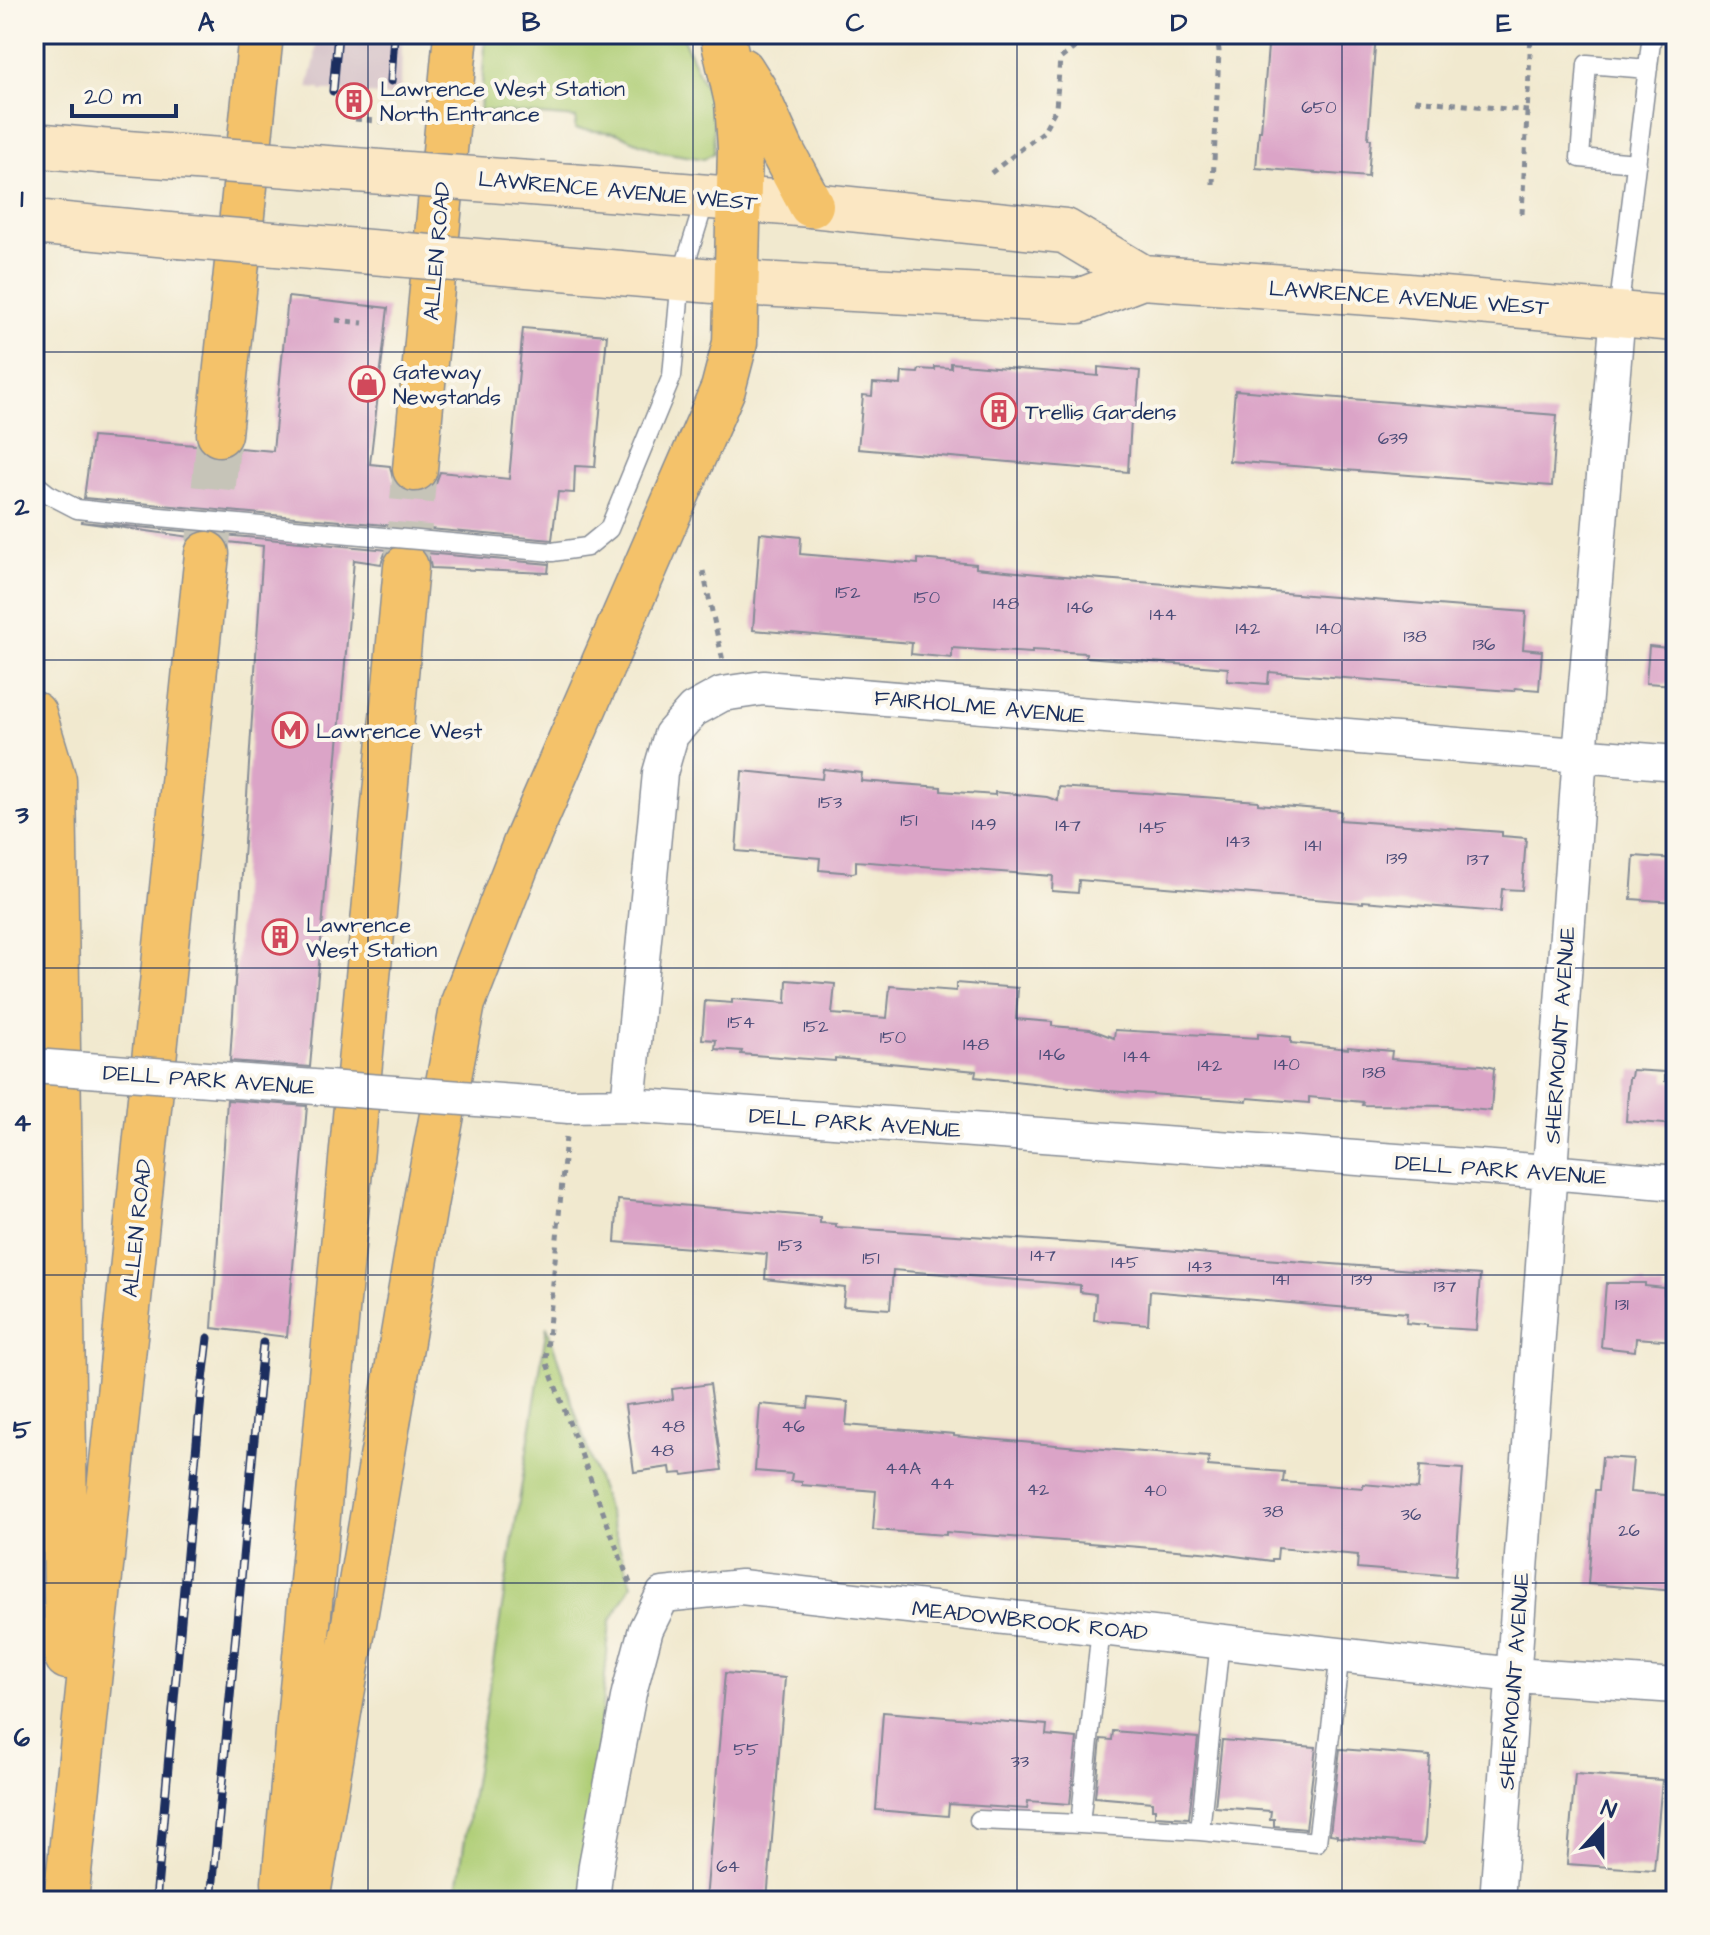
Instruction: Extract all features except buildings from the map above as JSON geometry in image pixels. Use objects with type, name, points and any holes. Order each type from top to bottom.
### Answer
[{"type":"highway","points":[[219,434],[261,34]]},
{"type":"highway","name":"ALLEN ROAD","points":[[415,469],[456,34]]},
{"type":"highway","points":[[307,1901],[425,1205],[463,1003],[525,844],[723,389],[735,343],[737,283],[722,199],[740,148],[737,102],[721,39]]},
{"type":"highway","points":[[721,39],[754,89],[811,205]]},
{"type":"highway","name":"ALLEN ROAD","points":[[66,1901],[207,554]]},
{"type":"highway","points":[[282,1901],[406,567]]},
{"type":"highway","points":[[34,714],[54,780],[71,1851]]},
{"type":"main road","name":"LAWRENCE AVENUE WEST","points":[[34,145],[811,205],[1065,231],[1142,277]]},
{"type":"main road","name":"LAWRENCE AVENUE WEST","points":[[34,222],[737,283],[1079,301],[1142,277],[1676,319]]},
{"type":"street","name":"SHERMOUNT AVENUE","points":[[1497,1901],[1580,755],[1618,313]]},
{"type":"street","name":"FAIRHOLME AVENUE","points":[[628,1105],[660,773],[671,735],[693,710],[722,694],[763,688],[1676,763]]},
{"type":"street","name":"DELL PARK AVENUE","points":[[34,1066],[569,1106],[628,1105],[1676,1183]]},
{"type":"street","name":"MEADOWBROOK ROAD","points":[[592,1901],[629,1693],[646,1629],[663,1595],[741,1587],[1514,1675],[1676,1686]]},
{"type":"lane","points":[[1618,313],[1652,34]]},
{"type":"lane","points":[[1637,163],[1580,158],[1587,64],[1648,69]]},
{"type":"lane","points":[[34,483],[77,509],[552,552],[587,547],[609,529],[672,376],[681,278],[722,199]]},
{"type":"lane","points":[[1080,1824],[1101,1628]]},
{"type":"lane","points":[[1200,1831],[1220,1641]]},
{"type":"lane","points":[[979,1820],[1200,1831],[1317,1842],[1340,1654]]},
{"type":"path","points":[[991,173],[1043,132],[1056,108],[1060,59],[1073,49],[1107,34]]},
{"type":"path","points":[[1213,184],[1219,51],[1217,34]]},
{"type":"path","points":[[1522,214],[1531,34]]},
{"type":"path","points":[[1415,100],[1528,111]]},
{"type":"path","points":[[355,119],[387,122]]},
{"type":"path","points":[[336,320],[363,323]]},
{"type":"path","points":[[703,571],[730,693]]},
{"type":"path","points":[[569,1106],[546,1361],[646,1629]]},
{"type":"shaded area","points":[[317,34],[402,34],[401,97],[308,88]]},
{"type":"green space","points":[[486,34],[681,34],[713,104],[714,153],[704,159],[661,152],[616,133],[575,129],[576,118],[480,110]]},
{"type":"green space","points":[[547,1326],[632,1585],[610,1622],[584,1901],[455,1901]]},
{"type":"tunnel","points":[[207,554],[219,434]]},
{"type":"tunnel","points":[[406,567],[415,469]]},
{"type":"railway","points":[[333,91],[338,34]]},
{"type":"railway","points":[[391,81],[394,34]]},
{"type":"railway","points":[[156,1901],[208,1338]]},
{"type":"railway","points":[[211,1901],[263,1343]]},
{"type":"place","name":"Lawrence West Station North Entrance","points":[[354,101]]},
{"type":"place","name":"Gateway Newstands","points":[[367,384]]},
{"type":"place","name":"Trellis Gardens","points":[[999,411]]},
{"type":"place","name":"Lawrence West","points":[[290,730]]},
{"type":"place","name":"Lawrence West Station","points":[[280,937]]}]
